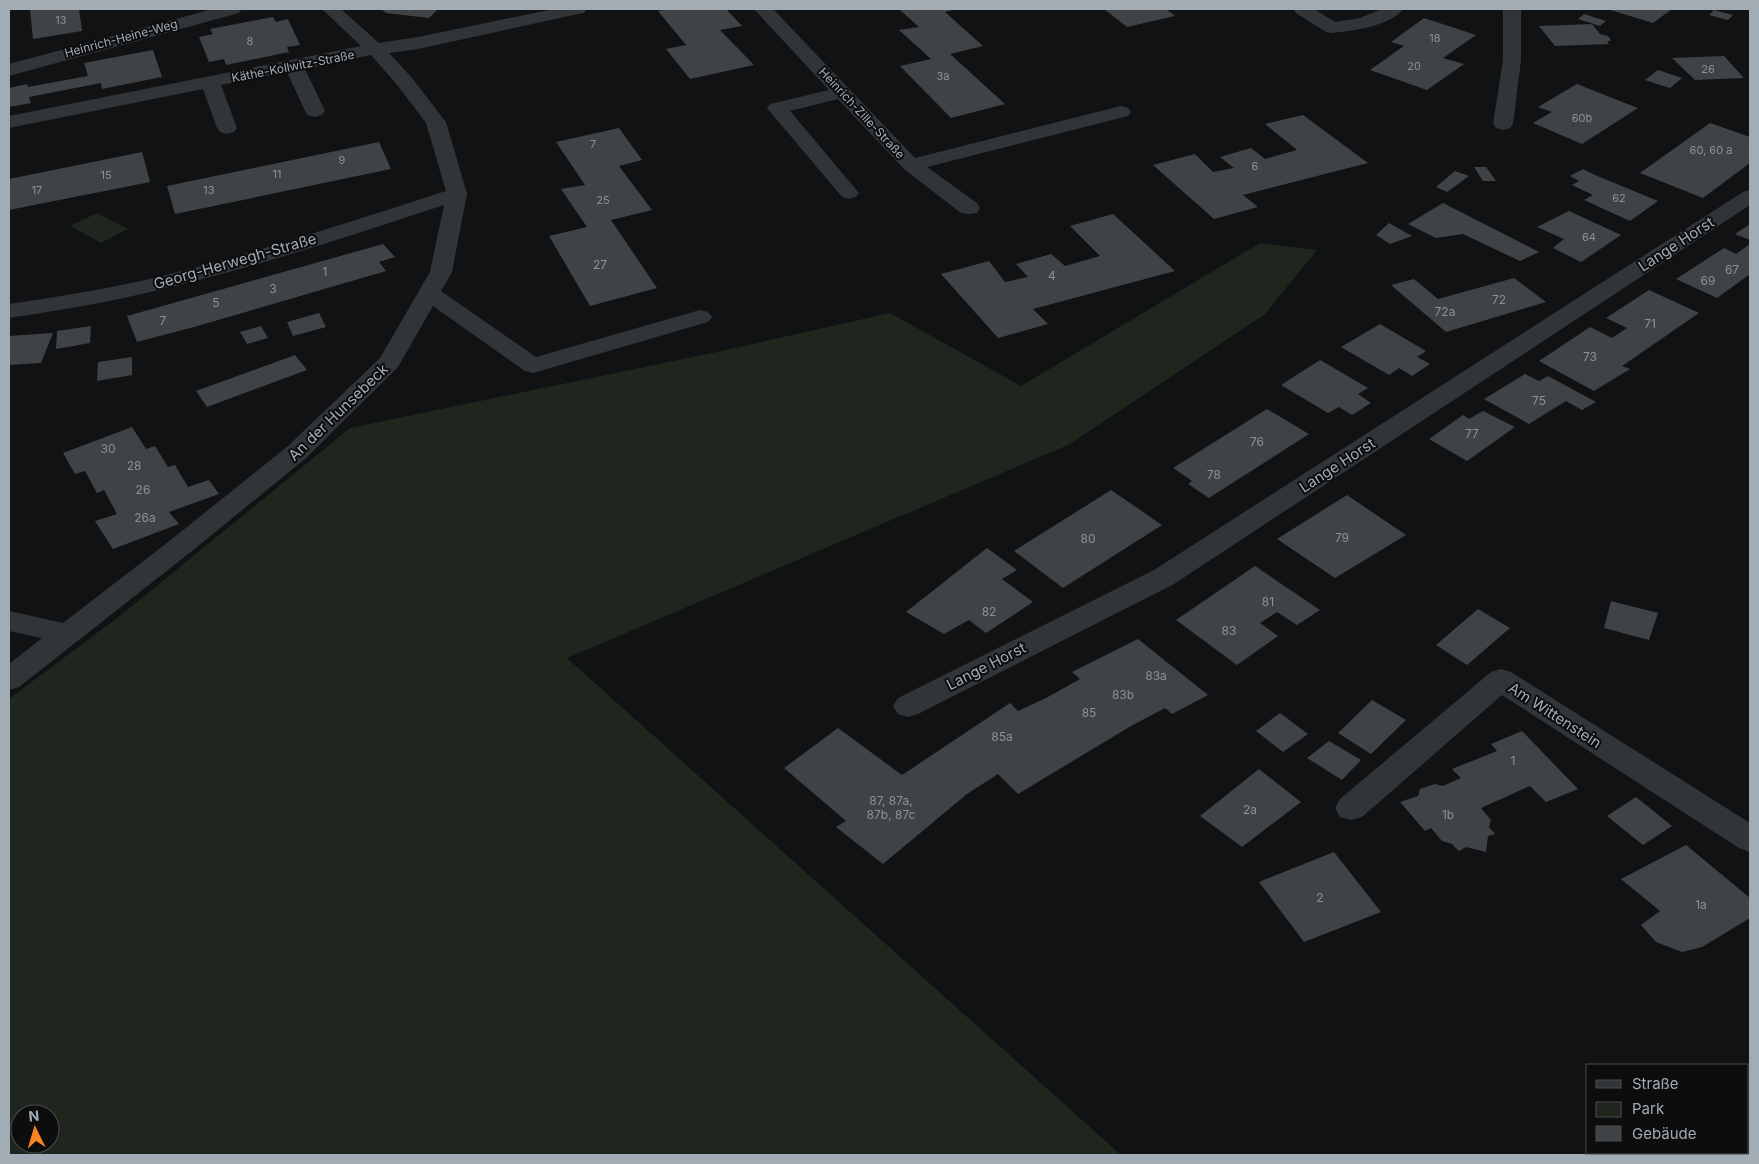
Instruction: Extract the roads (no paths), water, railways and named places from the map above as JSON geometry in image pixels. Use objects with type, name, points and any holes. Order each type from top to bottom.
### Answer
[{"type":"street","name":"Heinrich-Heine-Weg","points":[[9,70],[95,44],[233,9]]},
{"type":"street","name":"An der Hunsebeck","points":[[9,680],[297,452],[390,362],[441,272],[457,194],[436,122],[405,82],[375,49],[331,9]]},
{"type":"street","name":"Käthe-Kollwitz-Straße","points":[[9,122],[375,49],[418,43],[578,9]]},
{"type":"street","name":"Heinrich-Zille-Straße","points":[[764,9],[911,165],[969,208]]},
{"type":"street","points":[[1302,9],[1332,28],[1368,21],[1385,15],[1394,9]]},
{"type":"street","points":[[1503,124],[1512,60],[1512,9]]},
{"type":"street","points":[[294,66],[315,111]]},
{"type":"street","points":[[210,82],[226,128]]},
{"type":"street","points":[[843,92],[777,108],[849,193]]},
{"type":"street","points":[[911,165],[1121,112]]},
{"type":"street","name":"Georg-Herwegh-Straße","points":[[9,311],[72,301],[173,280],[275,251],[457,194]]},
{"type":"street","name":"Lange Horst","points":[[908,706],[1164,577],[1750,196]]},
{"type":"street","points":[[429,293],[533,366],[700,317]]},
{"type":"street","points":[[9,621],[68,634]]},
{"type":"street","name":"Am Wittenstein","points":[[1351,808],[1502,680],[1750,839]]}]
